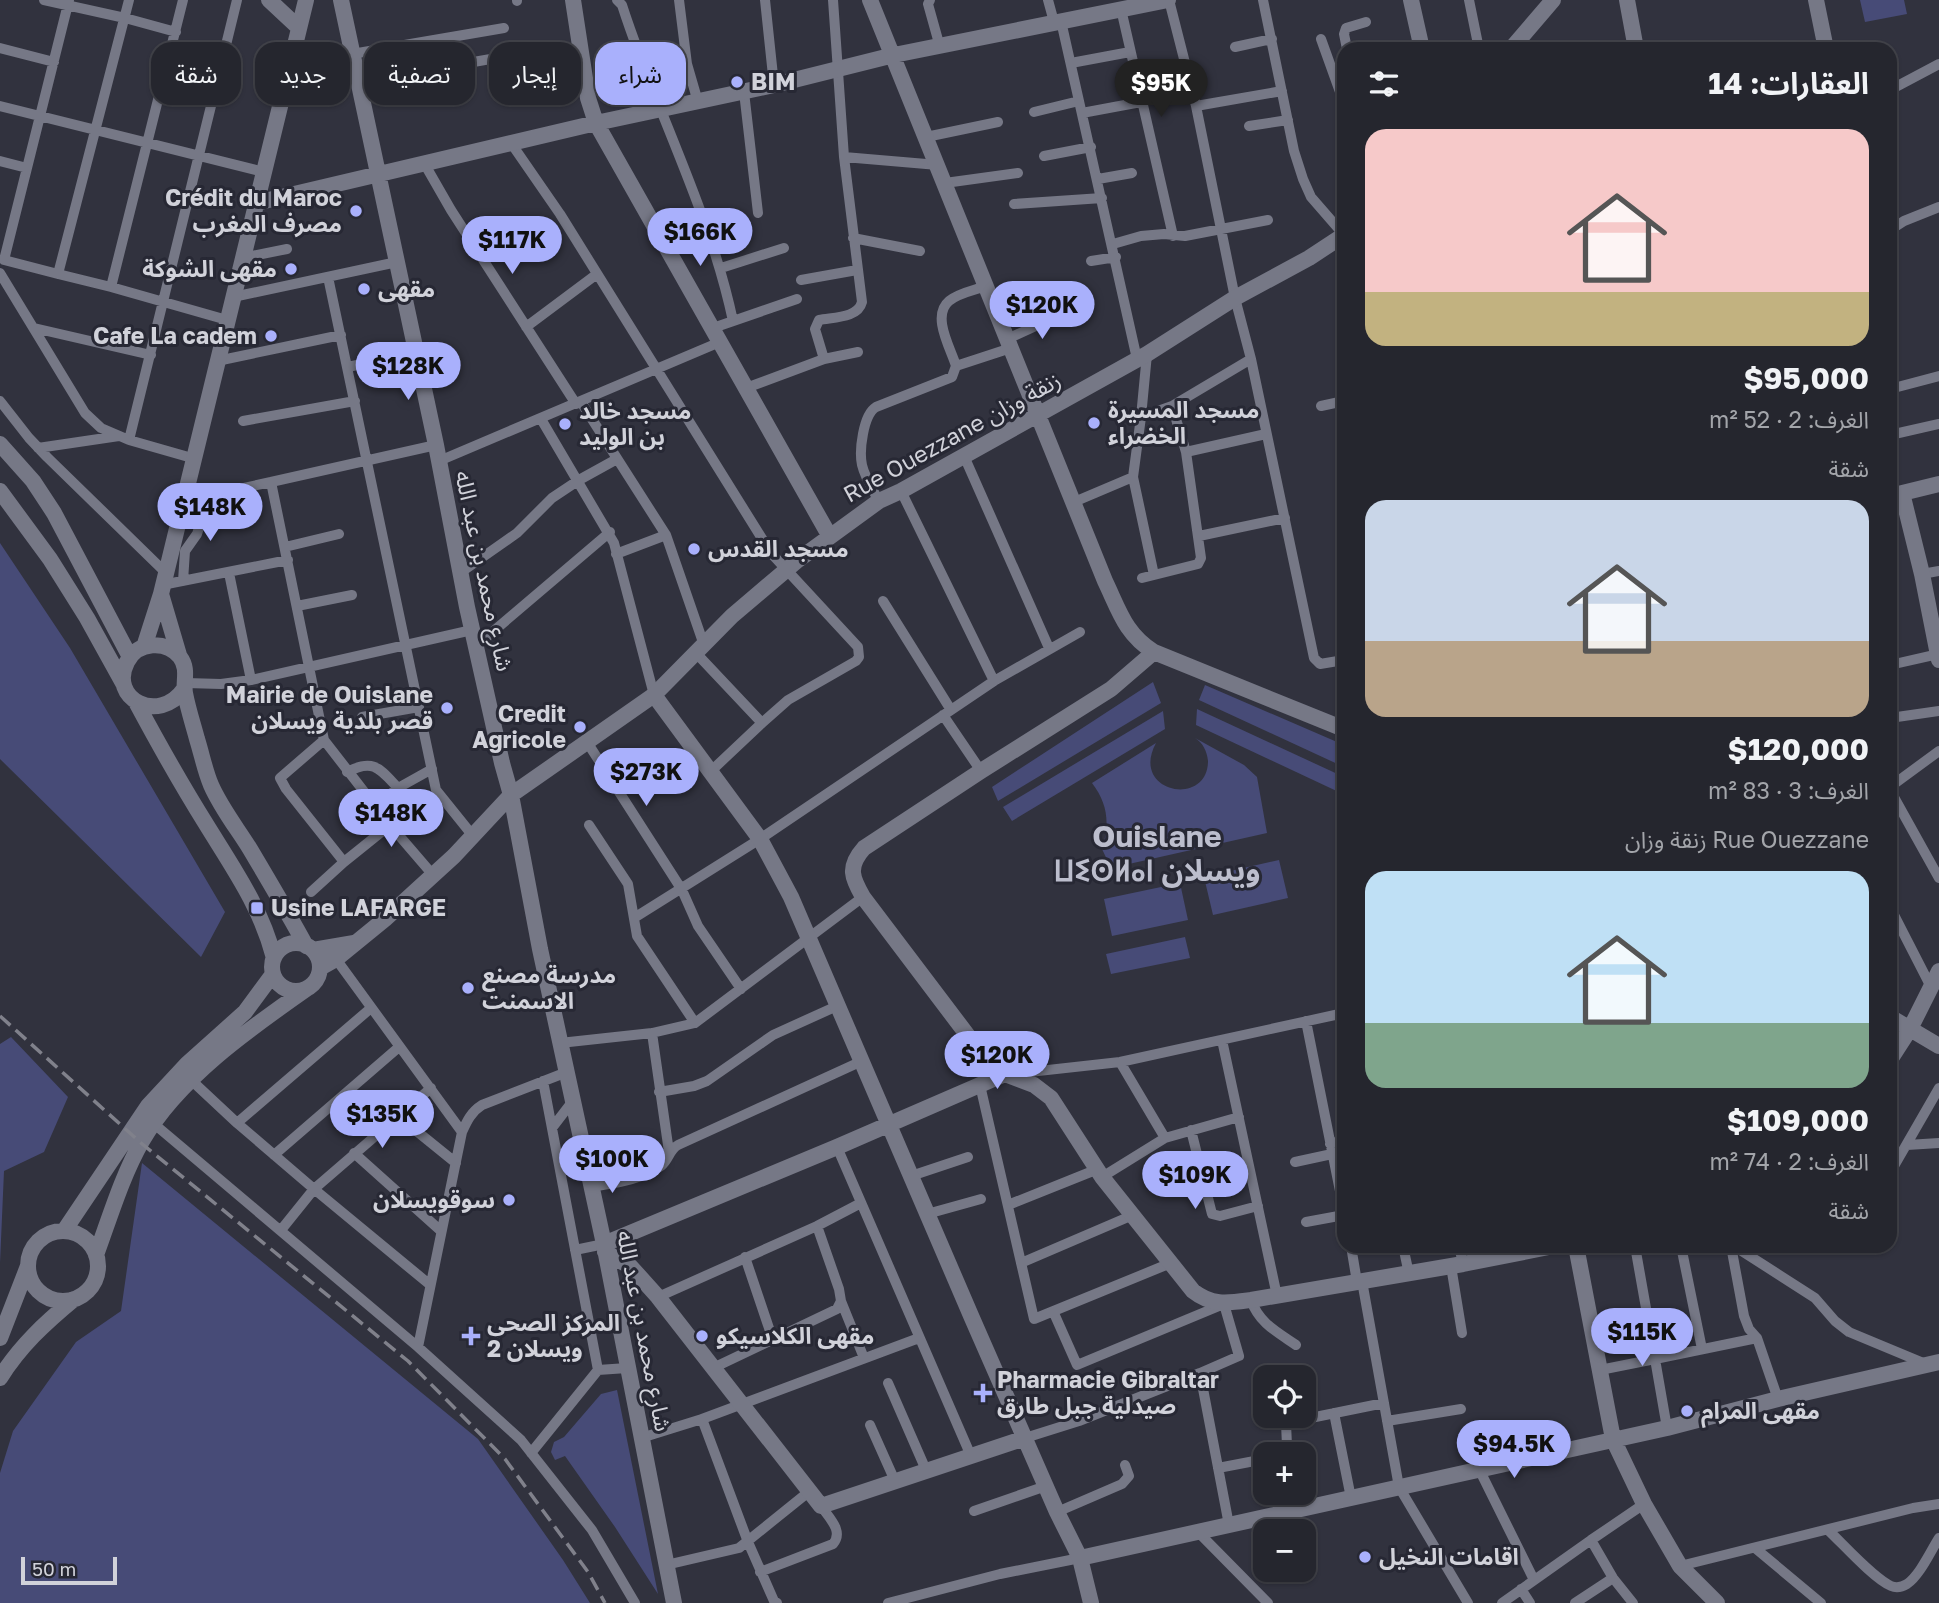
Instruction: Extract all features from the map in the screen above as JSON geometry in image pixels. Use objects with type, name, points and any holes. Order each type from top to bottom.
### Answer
[{"type":"street","points":[[44,0],[69,3],[176,32]]},
{"type":"street","points":[[58,274],[129,0]]},
{"type":"street","points":[[111,287],[184,0]]},
{"type":"street","points":[[125,438],[164,302],[237,0]]},
{"type":"street","points":[[269,0],[299,28]]},
{"type":"street","points":[[124,684],[123,673],[137,652],[163,584],[306,0]]},
{"type":"street","name":"شارع محمد بن عبد الله","points":[[341,0],[472,630],[511,795],[572,1102],[605,1248],[674,1603]]},
{"type":"street","points":[[573,0],[579,42]]},
{"type":"street","points":[[617,0],[622,5],[659,109],[705,222],[721,268],[733,321]]},
{"type":"street","points":[[679,0],[687,64],[698,102]]},
{"type":"street","points":[[765,0],[774,85]]},
{"type":"street","points":[[824,359],[815,325],[820,320],[856,313],[862,302],[844,157],[833,0]]},
{"type":"street","points":[[870,0],[1105,581],[1127,629],[1140,643],[1154,652],[1337,726]]},
{"type":"street","points":[[1048,0],[1071,63],[1142,356],[1141,418],[1133,477],[1154,575]]},
{"type":"street","points":[[256,203],[596,123],[744,92],[894,55],[1169,0],[1196,106],[1314,658],[1320,664],[1337,662]]},
{"type":"street","points":[[1263,0],[1294,151],[1311,197],[1337,227]]},
{"type":"street","points":[[1411,0],[1420,42]]},
{"type":"street","points":[[1469,0],[1478,42]]},
{"type":"street","points":[[1517,42],[1553,0]]},
{"type":"street","points":[[1627,0],[1635,42]]},
{"type":"street","points":[[1816,0],[1825,42]]},
{"type":"street","points":[[926,1],[940,47]]},
{"type":"street","points":[[69,3],[2,262],[111,287],[227,320]]},
{"type":"street","points":[[1121,9],[1173,236]]},
{"type":"street","points":[[1346,42],[1346,28],[1366,22]]},
{"type":"street","points":[[352,54],[504,28]]},
{"type":"street","points":[[1235,47],[1272,39]]},
{"type":"street","points":[[1321,39],[1337,73]]},
{"type":"street","points":[[0,48],[54,62]]},
{"type":"street","points":[[1071,63],[1130,52]]},
{"type":"street","points":[[581,54],[588,98],[596,123],[829,535]]},
{"type":"street","points":[[358,82],[489,59]]},
{"type":"street","points":[[1897,86],[1939,64]]},
{"type":"street","points":[[1196,106],[1282,91]]},
{"type":"street","points":[[744,92],[758,213]]},
{"type":"street","points":[[1034,112],[1079,101]]},
{"type":"street","points":[[1082,113],[1141,102]]},
{"type":"street","points":[[0,106],[264,172]]},
{"type":"street","points":[[1249,127],[1288,120]]},
{"type":"street","points":[[926,137],[998,122]]},
{"type":"street","points":[[511,143],[597,274],[771,553],[858,647],[859,657],[856,662],[788,699],[710,772]]},
{"type":"street","points":[[1044,156],[1091,147]]},
{"type":"street","points":[[844,157],[938,165]]},
{"type":"street","points":[[0,161],[27,168]]},
{"type":"street","points":[[424,163],[526,327],[666,535],[700,649],[762,723]]},
{"type":"street","points":[[944,183],[1018,173]]},
{"type":"street","points":[[1098,179],[1132,173]]},
{"type":"street","points":[[1014,204],[1102,198]]},
{"type":"street","points":[[1897,226],[1939,206]]},
{"type":"street","points":[[1113,244],[1148,235],[1185,236],[1268,220]]},
{"type":"street","points":[[853,238],[920,251]]},
{"type":"street","name":"Rue Ouezzane زنقة وزان","points":[[320,968],[337,959],[433,875],[511,795],[654,695],[732,616],[829,535],[879,501],[1142,356],[1235,298],[1337,240]]},
{"type":"street","points":[[721,268],[784,248]]},
{"type":"street","points":[[242,258],[286,249]]},
{"type":"street","points":[[1091,261],[1116,257]]},
{"type":"street","points":[[233,297],[397,262]]},
{"type":"street","points":[[801,280],[858,271]]},
{"type":"street","points":[[0,273],[85,413],[101,428],[192,458]]},
{"type":"street","points":[[526,327],[597,274]]},
{"type":"street","points":[[328,277],[436,790],[473,836]]},
{"type":"street","points":[[879,501],[862,465],[862,451],[870,413],[876,407],[952,377],[956,366],[941,314],[948,302],[986,286]]},
{"type":"street","points":[[183,581],[185,551],[198,534],[207,502],[216,494],[368,461],[437,453],[541,419],[656,370],[717,335],[733,321],[797,299]]},
{"type":"street","points":[[956,366],[1009,344],[1065,313]]},
{"type":"street","points":[[34,328],[150,355]]},
{"type":"street","points":[[217,360],[341,335]]},
{"type":"street","points":[[348,367],[416,352]]},
{"type":"street","points":[[746,387],[824,359],[858,352]]},
{"type":"street","points":[[1141,418],[1172,406],[1251,359]]},
{"type":"street","points":[[1897,386],[1939,376]]},
{"type":"street","points":[[0,401],[38,448],[163,584],[179,655],[186,672],[185,686],[211,783],[309,948],[319,960],[320,968],[312,985],[264,1020],[191,1080],[153,1124],[127,1172],[96,1255]]},
{"type":"street","points":[[243,421],[355,401]]},
{"type":"street","points":[[1321,406],[1337,403]]},
{"type":"street","points":[[1142,578],[1198,564],[1202,558],[1186,452],[1172,406]]},
{"type":"street","points":[[541,419],[610,532],[654,695],[760,839],[810,937],[837,1006],[1045,1486],[1080,1558],[1091,1603]]},
{"type":"street","points":[[1897,433],[1939,424]]},
{"type":"street","points":[[1186,452],[1266,434]]},
{"type":"street","points":[[38,448],[125,438]]},
{"type":"street","points":[[0,444],[33,481],[137,652]]},
{"type":"street","points":[[964,456],[1049,648]]},
{"type":"street","points":[[460,573],[516,533],[552,498],[617,459]]},
{"type":"street","points":[[1073,502],[1133,477]]},
{"type":"street","points":[[271,482],[324,740],[347,772],[433,875]]},
{"type":"street","points":[[1897,495],[1939,484]]},
{"type":"street","points":[[0,491],[58,571],[128,694],[136,702],[257,908],[267,930],[277,982],[291,991],[299,991],[312,985]]},
{"type":"street","points":[[901,491],[994,681]]},
{"type":"street","points":[[1897,498],[1922,574],[1938,657],[1897,664]]},
{"type":"street","points":[[1199,536],[1285,518]]},
{"type":"street","points":[[476,646],[610,532]]},
{"type":"street","points":[[285,547],[339,534]]},
{"type":"street","points":[[616,554],[666,535]]},
{"type":"street","points":[[163,584],[288,561]]},
{"type":"street","points":[[1922,574],[1939,571]]},
{"type":"street","points":[[229,573],[251,680]]},
{"type":"street","points":[[297,606],[352,595]]},
{"type":"street","points":[[883,601],[981,771]]},
{"type":"street","points":[[185,686],[251,680],[405,643],[472,630]]},
{"type":"street","points":[[634,918],[760,839],[994,681],[1080,632]]},
{"type":"street","points":[[137,652],[151,645],[162,645],[179,655]]},
{"type":"street","points":[[1154,652],[1111,690],[864,848],[856,857],[853,867],[854,881],[863,898],[981,1055],[990,1065],[1034,1085],[1051,1098],[1100,1173],[1171,1263],[1201,1297],[1224,1304]]},
{"type":"street","points":[[136,702],[146,707],[164,706],[180,696],[185,686]]},
{"type":"street","points":[[362,717],[419,707]]},
{"type":"street","points":[[1897,717],[1939,711]]},
{"type":"street","points":[[324,740],[282,775],[281,780],[344,862]]},
{"type":"street","points":[[587,742],[682,890],[698,926],[741,989]]},
{"type":"street","points":[[1897,784],[1939,751]]},
{"type":"street","points":[[347,772],[359,766],[370,765],[398,788]]},
{"type":"street","points":[[377,806],[398,788],[432,769]]},
{"type":"street","points":[[1897,802],[1939,878]]},
{"type":"street","points":[[311,892],[390,825]]},
{"type":"street","points":[[589,825],[628,884],[637,936],[695,1023]]},
{"type":"street","points":[[560,1043],[652,1033],[695,1023],[863,898]]},
{"type":"street","points":[[1897,921],[1931,987]]},
{"type":"street","points":[[64,1231],[148,1106],[187,1064],[245,1012],[273,966],[280,949],[289,944],[309,948],[354,943]]},
{"type":"street","points":[[337,959],[462,1132]]},
{"type":"street","points":[[1897,1049],[1939,971]]},
{"type":"street","points":[[659,1092],[694,1086],[706,1081],[773,1035],[837,1006]]},
{"type":"street","points":[[237,1123],[371,1008]]},
{"type":"street","points":[[575,1250],[605,1248],[1005,1074],[1121,1062],[1337,1014]]},
{"type":"street","points":[[1306,1021],[1337,1179]]},
{"type":"street","points":[[1897,1021],[1939,1046]]},
{"type":"street","points":[[652,1033],[669,1152]]},
{"type":"street","points":[[1222,1040],[1277,1296]]},
{"type":"street","points":[[274,1155],[399,1048]]},
{"type":"street","points":[[592,1187],[627,1181],[648,1173],[662,1165],[669,1152],[678,1145],[862,1060]]},
{"type":"street","points":[[1121,1062],[1166,1138]]},
{"type":"street","points":[[418,1347],[462,1132],[474,1110],[482,1105],[567,1072]]},
{"type":"street","points":[[191,1080],[274,1155],[429,1284]]},
{"type":"street","points":[[543,1081],[598,1370]]},
{"type":"street","points":[[980,1085],[1034,1319],[1171,1263]]},
{"type":"street","points":[[281,1230],[314,1189],[431,1088]]},
{"type":"street","points":[[1897,1161],[1939,1088]]},
{"type":"street","points":[[552,1128],[572,1102]]},
{"type":"street","points":[[398,1116],[456,1163]]},
{"type":"street","points":[[1008,1205],[1100,1173],[1166,1138],[1239,1117]]},
{"type":"street","points":[[153,1124],[418,1347],[521,1440],[592,1530],[635,1603]]},
{"type":"street","points":[[1191,1130],[1212,1214],[1220,1216],[1258,1206]]},
{"type":"street","points":[[1907,1145],[1939,1143]]},
{"type":"street","points":[[1295,1162],[1337,1145]]},
{"type":"street","points":[[837,1147],[971,1457]]},
{"type":"street","points":[[354,1153],[441,1231]]},
{"type":"street","points":[[911,1176],[968,1157]]},
{"type":"street","points":[[927,1214],[981,1199]]},
{"type":"street","points":[[658,1297],[817,1226],[861,1203]]},
{"type":"street","points":[[1306,1222],[1337,1215]]},
{"type":"street","points":[[1021,1263],[1133,1216]]},
{"type":"street","points":[[817,1226],[841,1301],[864,1358]]},
{"type":"street","points":[[0,1338],[35,1244],[52,1232],[75,1233],[84,1238],[92,1246],[98,1266],[92,1285],[32,1336],[0,1378]]},
{"type":"street","points":[[605,1248],[631,1268],[658,1297],[811,1490],[838,1532],[838,1539],[833,1544],[760,1572]]},
{"type":"street","points":[[1353,1253],[1399,1487],[1468,1603]]},
{"type":"street","points":[[1404,1253],[1409,1274]]},
{"type":"street","points":[[1458,1253],[1462,1333]]},
{"type":"street","points":[[1053,1311],[1077,1365],[1224,1304],[1457,1266],[1520,1253]]},
{"type":"street","points":[[1577,1253],[1613,1439],[1644,1504],[1680,1566],[1717,1603]]},
{"type":"street","points":[[1636,1253],[1667,1428]]},
{"type":"street","points":[[1682,1253],[1702,1349]]},
{"type":"street","points":[[1733,1253],[1744,1316],[1749,1329],[1757,1338],[1778,1399]]},
{"type":"street","points":[[1743,1253],[1815,1298],[1835,1321],[1849,1332],[1933,1363]]},
{"type":"street","points":[[745,1257],[774,1340]]},
{"type":"street","points":[[28,1266],[35,1287],[43,1294],[53,1299],[75,1298]]},
{"type":"street","points":[[1251,1300],[1261,1320],[1296,1345]]},
{"type":"street","points":[[713,1368],[837,1309],[841,1301]]},
{"type":"street","points":[[821,1506],[1079,1421],[1240,1356],[1224,1304]]},
{"type":"street","points":[[641,1438],[702,1419],[919,1338]]},
{"type":"street","points":[[1600,1370],[1757,1338]]},
{"type":"street","points":[[888,1603],[1000,1574],[1667,1428],[1933,1363]]},
{"type":"street","points":[[531,1453],[598,1370],[628,1368]]},
{"type":"street","points":[[1200,1373],[1229,1525]]},
{"type":"street","points":[[888,1383],[926,1470]]},
{"type":"street","points":[[1316,1416],[1384,1403]]},
{"type":"street","points":[[1387,1421],[1461,1409]]},
{"type":"street","points":[[1334,1413],[1351,1498]]},
{"type":"street","points":[[702,1419],[760,1572],[777,1603]]},
{"type":"street","points":[[870,1424],[895,1481]]},
{"type":"street","points":[[1218,1468],[1253,1461]]},
{"type":"street","points":[[1057,1512],[1122,1484],[1129,1476],[1125,1465]]},
{"type":"street","points":[[1479,1469],[1534,1580]]},
{"type":"street","points":[[974,1511],[1045,1486]]},
{"type":"street","points":[[666,1565],[727,1552],[748,1542],[811,1490]]},
{"type":"street","points":[[1502,1603],[1644,1504]]},
{"type":"street","points":[[1680,1566],[1913,1508],[1939,1504]]},
{"type":"street","points":[[1828,1530],[1881,1579],[1898,1587],[1905,1586],[1912,1580],[1939,1538]]},
{"type":"street","points":[[1198,1532],[1268,1603]]},
{"type":"street","points":[[1591,1540],[1613,1578],[1633,1603]]},
{"type":"street","points":[[1755,1548],[1821,1603]]},
{"type":"street","points":[[1575,1603],[1613,1578]]},
{"type":"street","points":[[1521,1589],[1530,1603]]},
{"type":"shaded area","points":[[1860,0],[1904,0],[1907,14],[1865,22]]},
{"type":"shaded area","points":[[0,543],[70,648],[225,912],[201,957],[0,759]]},
{"type":"shaded area","points":[[1153,682],[1161,703],[998,801],[992,787]]},
{"type":"shaded area","points":[[1205,685],[1337,742],[1337,764],[1199,700]]},
{"type":"shaded area","points":[[1197,709],[1337,774],[1337,791],[1196,725]]},
{"type":"shaded area","points":[[1163,711],[1165,729],[1012,821],[1003,807]]},
{"type":"shaded area","points":[[1195,738],[1244,765],[1257,777],[1267,833],[1111,868],[1102,849],[1106,814],[1092,783],[1156,743],[1150,760],[1153,774],[1161,783],[1184,789],[1196,785],[1205,776],[1208,761],[1204,748]]},
{"type":"shaded area","points":[[1279,860],[1288,898],[1213,915],[1204,877]]},
{"type":"shaded area","points":[[1180,883],[1188,920],[1112,936],[1104,899]]},
{"type":"shaded area","points":[[1185,937],[1190,958],[1111,974],[1106,954]]},
{"type":"shaded area","points":[[11,1037],[68,1097],[44,1152],[4,1171],[0,1263],[0,1044]]},
{"type":"shaded area","points":[[142,1163],[478,1439],[590,1603],[0,1603],[0,1473],[13,1431],[76,1342],[121,1311]]},
{"type":"shaded area","points":[[617,1390],[658,1594],[565,1456],[555,1460],[551,1452],[554,1442],[564,1437],[601,1394]]},
{"type":"railway","points":[[0,1016],[141,1143],[408,1361],[505,1459],[588,1572],[605,1603]]},
{"type":"place","name":"BIM","points":[[737,82]]},
{"type":"place","name":"Crédit du Maroc مصرف المغرب","points":[[356,211]]},
{"type":"place","name":"مقهى الشوكة","points":[[291,269]]},
{"type":"place","name":"مقهى","points":[[364,289]]},
{"type":"place","name":"Cafe La cadem","points":[[271,336]]},
{"type":"place","name":"مسجد المسيرة الخضراء","points":[[1094,423]]},
{"type":"place","name":"مسجد خالد بن الوليد","points":[[565,424]]},
{"type":"place","name":"مسجد القدس","points":[[694,549]]},
{"type":"place","name":"Mairie de Ouislane قصر بلدية ويسلان","points":[[447,708]]},
{"type":"place","name":"Credit Agricole","points":[[580,727]]},
{"type":"place","name":"Usine LAFARGE","points":[[257,908]]},
{"type":"place","name":"مدرسة مصنع الاسمنت","points":[[468,988]]},
{"type":"place","name":"سوقويسلان","points":[[509,1200]]},
{"type":"place","name":"المركز الصحي ويسلان 2","points":[[471,1336]]},
{"type":"place","name":"مقهى الكلاسيكو","points":[[702,1336]]},
{"type":"place","name":"Pharmacie Gibraltar صيدلية جبل طارق","points":[[983,1393]]},
{"type":"place","name":"مقهى المرام","points":[[1687,1411]]},
{"type":"place","name":"اقامات النخيل","points":[[1365,1557]]},
{"type":"district","name":"Ouislane ⵡⵉⵙⵍⴰⵏ ويسلان","points":[[1157,854]]}]
